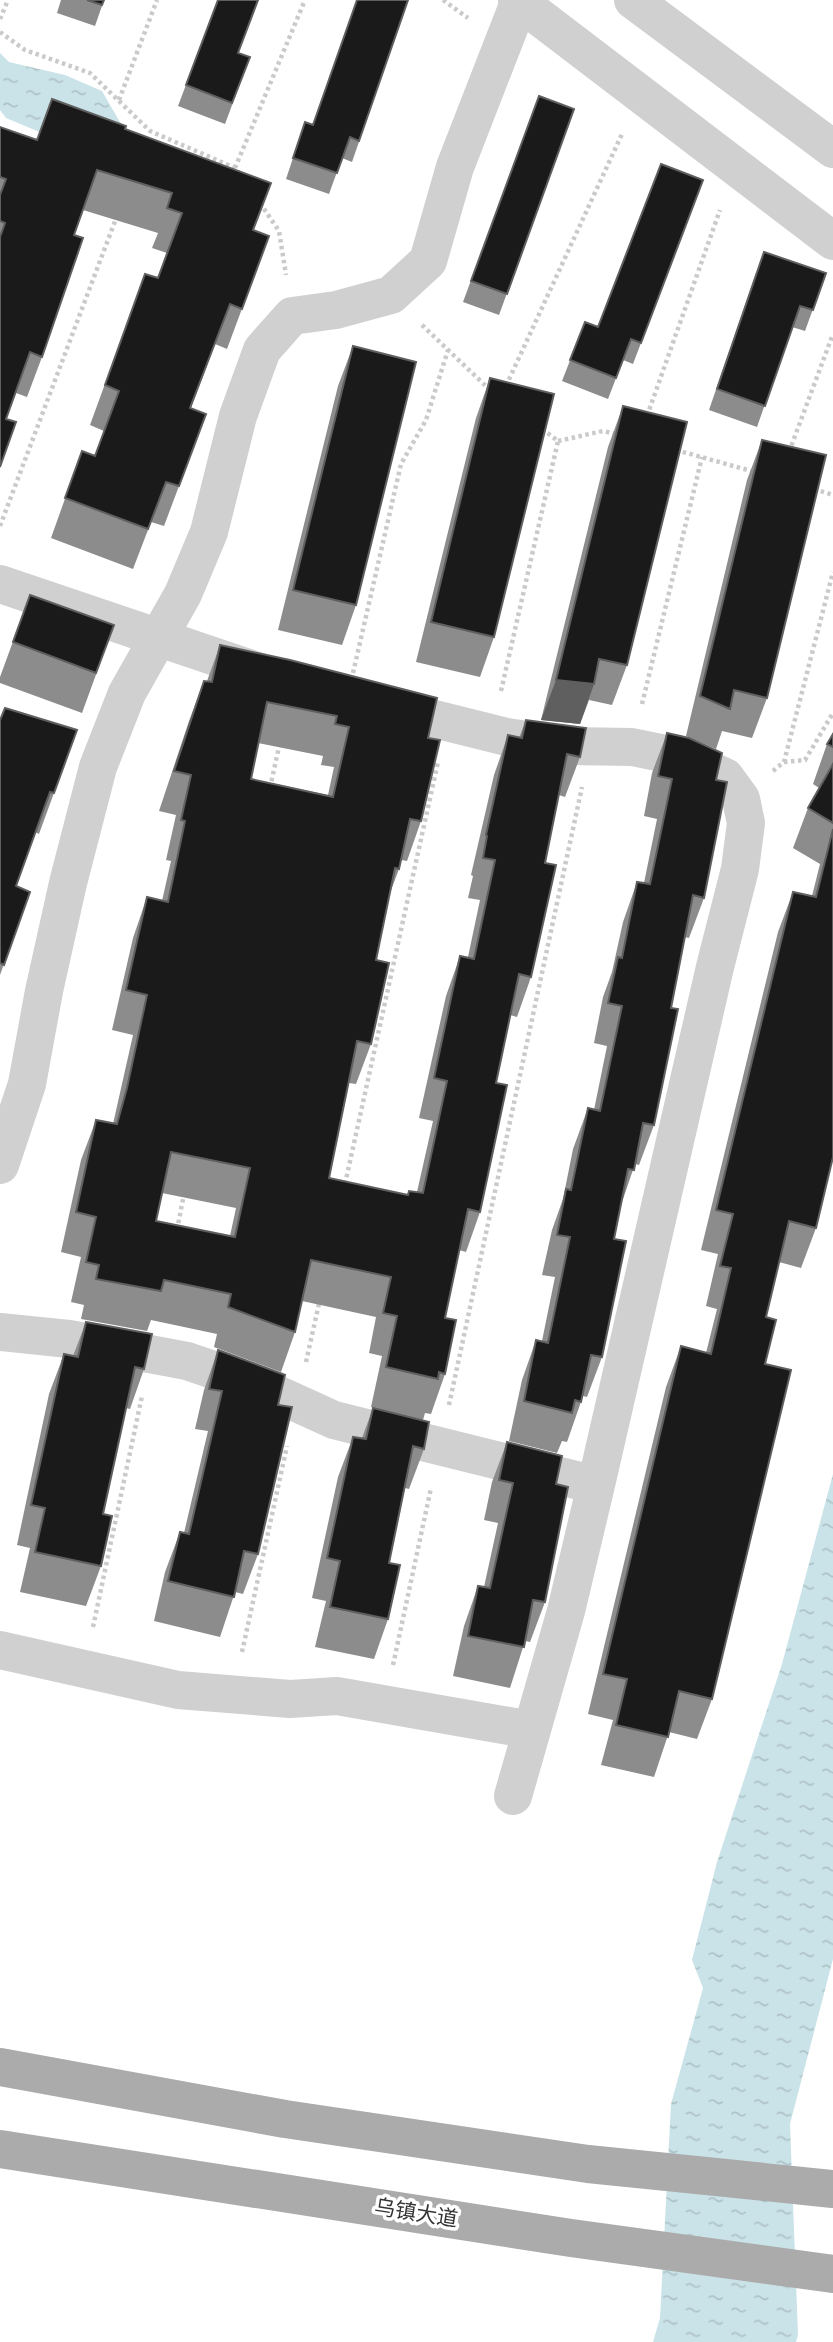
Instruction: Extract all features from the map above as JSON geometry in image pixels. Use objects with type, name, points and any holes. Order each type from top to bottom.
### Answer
[{"type":"main road","points":[[0,2067],[285,2119],[589,2164],[833,2189]]},
{"type":"main road","name":"乌镇大道","points":[[0,2148],[571,2238],[833,2274]]},
{"type":"street","points":[[633,0],[833,149]]},
{"type":"street","points":[[0,1165],[27,1084],[68,883],[98,767],[127,693],[183,594],[209,531],[238,416],[262,350],[292,316],[336,310],[391,295],[428,261],[455,167],[519,1],[833,241]]},
{"type":"street","points":[[0,584],[293,683]]},
{"type":"street","points":[[348,697],[491,733],[568,746],[632,747],[681,757],[724,777],[741,799],[746,823],[740,869],[566,1611],[513,1796]]},
{"type":"street","points":[[0,1332],[69,1339],[187,1361],[257,1385],[334,1420],[596,1485]]},
{"type":"street","points":[[0,1650],[178,1690],[290,1699],[337,1696],[532,1730]]},
{"type":"path","points":[[0,19],[8,0]]},
{"type":"path","points":[[119,100],[157,0]]},
{"type":"path","points":[[235,168],[305,0]]},
{"type":"path","points":[[0,32],[25,50],[90,73],[150,131],[235,168],[242,178]]},
{"type":"path","points":[[506,387],[624,130]]},
{"type":"path","points":[[145,142],[150,131]]},
{"type":"path","points":[[257,199],[279,231],[292,316]]},
{"type":"path","points":[[643,428],[724,201]]},
{"type":"path","points":[[0,526],[118,213]]},
{"type":"path","points":[[391,295],[492,391]]},
{"type":"path","points":[[788,455],[833,334]]},
{"type":"path","points":[[348,697],[401,464],[426,420],[448,350]]},
{"type":"path","points":[[539,427],[558,441],[603,431],[627,437]]},
{"type":"path","points":[[491,733],[558,441]]},
{"type":"path","points":[[664,447],[766,476]]},
{"type":"path","points":[[632,747],[702,457]]},
{"type":"path","points":[[811,489],[833,495]]},
{"type":"path","points":[[741,799],[784,762],[833,572]]},
{"type":"path","points":[[270,790],[293,683]]},
{"type":"path","points":[[784,762],[805,760],[833,713]]},
{"type":"path","points":[[345,1185],[447,722]]},
{"type":"path","points":[[384,1703],[591,746]]},
{"type":"path","points":[[176,1233],[185,1193]]},
{"type":"path","points":[[232,1694],[321,1294]]},
{"type":"path","points":[[84,1669],[150,1354]]},
{"type":"water","points":[[0,53],[9,62],[65,75],[102,91],[129,138],[68,144],[6,118],[0,110]]},
{"type":"water","points":[[833,1474],[833,1959],[790,2124],[798,2335],[796,2342],[653,2342],[660,2318],[671,2104],[703,1988],[692,1960],[717,1862],[782,1664]]},
{"type":"building","points":[[87,0],[104,0],[102,5]]},
{"type":"building","points":[[218,0],[258,0],[238,53],[250,57],[232,103],[186,85]]},
{"type":"building","points":[[357,0],[408,0],[359,141],[350,137],[337,173],[293,158],[305,122],[313,125]]},
{"type":"building","points":[[539,96],[574,109],[507,294],[471,281]]},
{"type":"building","points":[[52,99],[271,183],[253,230],[269,236],[242,309],[230,304],[190,408],[206,414],[179,486],[166,482],[148,529],[65,498],[82,451],[95,456],[119,391],[105,385],[145,274],[158,278],[182,213],[167,208],[172,193],[97,170],[74,235],[83,238],[42,357],[30,352],[6,419],[16,422],[0,467],[0,237],[5,223],[0,221],[0,195],[6,179],[0,177],[0,127],[37,140]]},
{"type":"building","points":[[661,164],[703,180],[641,343],[631,339],[616,378],[570,360],[585,322],[598,327]]},
{"type":"building","points":[[764,252],[826,273],[813,310],[800,306],[765,406],[717,389]]},
{"type":"building","points":[[353,346],[416,362],[356,605],[293,590]]},
{"type":"building","points":[[490,378],[554,394],[494,637],[431,622]]},
{"type":"building","points":[[623,406],[687,422],[627,665],[599,659],[594,684],[556,680]]},
{"type":"building","points":[[762,440],[826,455],[767,698],[734,690],[730,709],[700,696]]},
{"type":"building","points":[[30,595],[114,625],[96,673],[13,642]]},
{"type":"building","points":[[220,645],[437,698],[428,738],[440,740],[421,821],[410,819],[399,869],[395,868],[376,960],[389,963],[371,1044],[357,1041],[329,1178],[408,1195],[409,1191],[423,1193],[447,1081],[434,1078],[460,956],[474,959],[495,860],[483,858],[486,835],[508,735],[522,738],[526,720],[586,728],[580,757],[567,754],[545,863],[556,865],[531,977],[519,974],[496,1083],[507,1085],[480,1212],[468,1209],[445,1318],[456,1320],[445,1374],[439,1372],[438,1379],[386,1367],[397,1316],[383,1313],[391,1277],[311,1260],[295,1332],[228,1307],[231,1294],[164,1280],[161,1291],[96,1279],[99,1265],[86,1262],[96,1217],[76,1212],[96,1120],[117,1124],[127,1088],[147,995],[126,990],[147,897],[168,902],[185,821],[181,820],[191,775],[174,771],[204,681],[212,682]],"holes":[[[267,702],[337,716],[335,724],[349,727],[333,797],[251,779]],[[171,1152],[250,1168],[235,1237],[156,1221]]]},
{"type":"building","points":[[5,708],[77,730],[54,793],[50,792],[16,886],[30,892],[4,965],[0,963],[0,720]]},
{"type":"building","points":[[667,733],[689,738],[722,753],[716,780],[727,782],[704,898],[693,895],[671,1008],[678,1009],[654,1125],[643,1123],[634,1170],[628,1169],[614,1239],[626,1241],[602,1357],[591,1355],[581,1402],[575,1400],[572,1413],[524,1401],[536,1340],[548,1343],[570,1237],[557,1235],[566,1189],[571,1190],[588,1108],[600,1111],[622,1006],[608,1003],[618,957],[622,958],[637,882],[650,884],[672,779],[658,776]]},
{"type":"building","points":[[833,734],[833,747],[827,744]]},
{"type":"building","points":[[833,764],[833,823],[808,808]]},
{"type":"building","points":[[833,829],[833,1157],[816,1228],[789,1221],[766,1317],[776,1320],[765,1364],[791,1370],[712,1699],[679,1691],[668,1737],[616,1725],[627,1679],[603,1674],[681,1346],[711,1354],[731,1268],[720,1266],[733,1214],[716,1210],[793,892],[816,897]]},
{"type":"building","points":[[86,1322],[152,1334],[144,1369],[135,1367],[103,1514],[112,1516],[101,1566],[35,1552],[45,1508],[31,1505],[64,1354],[78,1357]]},
{"type":"building","points":[[218,1350],[285,1375],[278,1405],[292,1407],[258,1554],[244,1551],[234,1597],[168,1581],[180,1532],[189,1534],[222,1391],[209,1389]]},
{"type":"building","points":[[373,1408],[429,1422],[424,1449],[413,1446],[389,1563],[400,1565],[388,1619],[330,1607],[340,1561],[327,1558],[353,1437],[366,1439]]},
{"type":"building","points":[[507,1442],[562,1456],[556,1484],[568,1487],[545,1602],[533,1600],[524,1647],[468,1636],[478,1586],[490,1588],[513,1483],[499,1480]]}]
